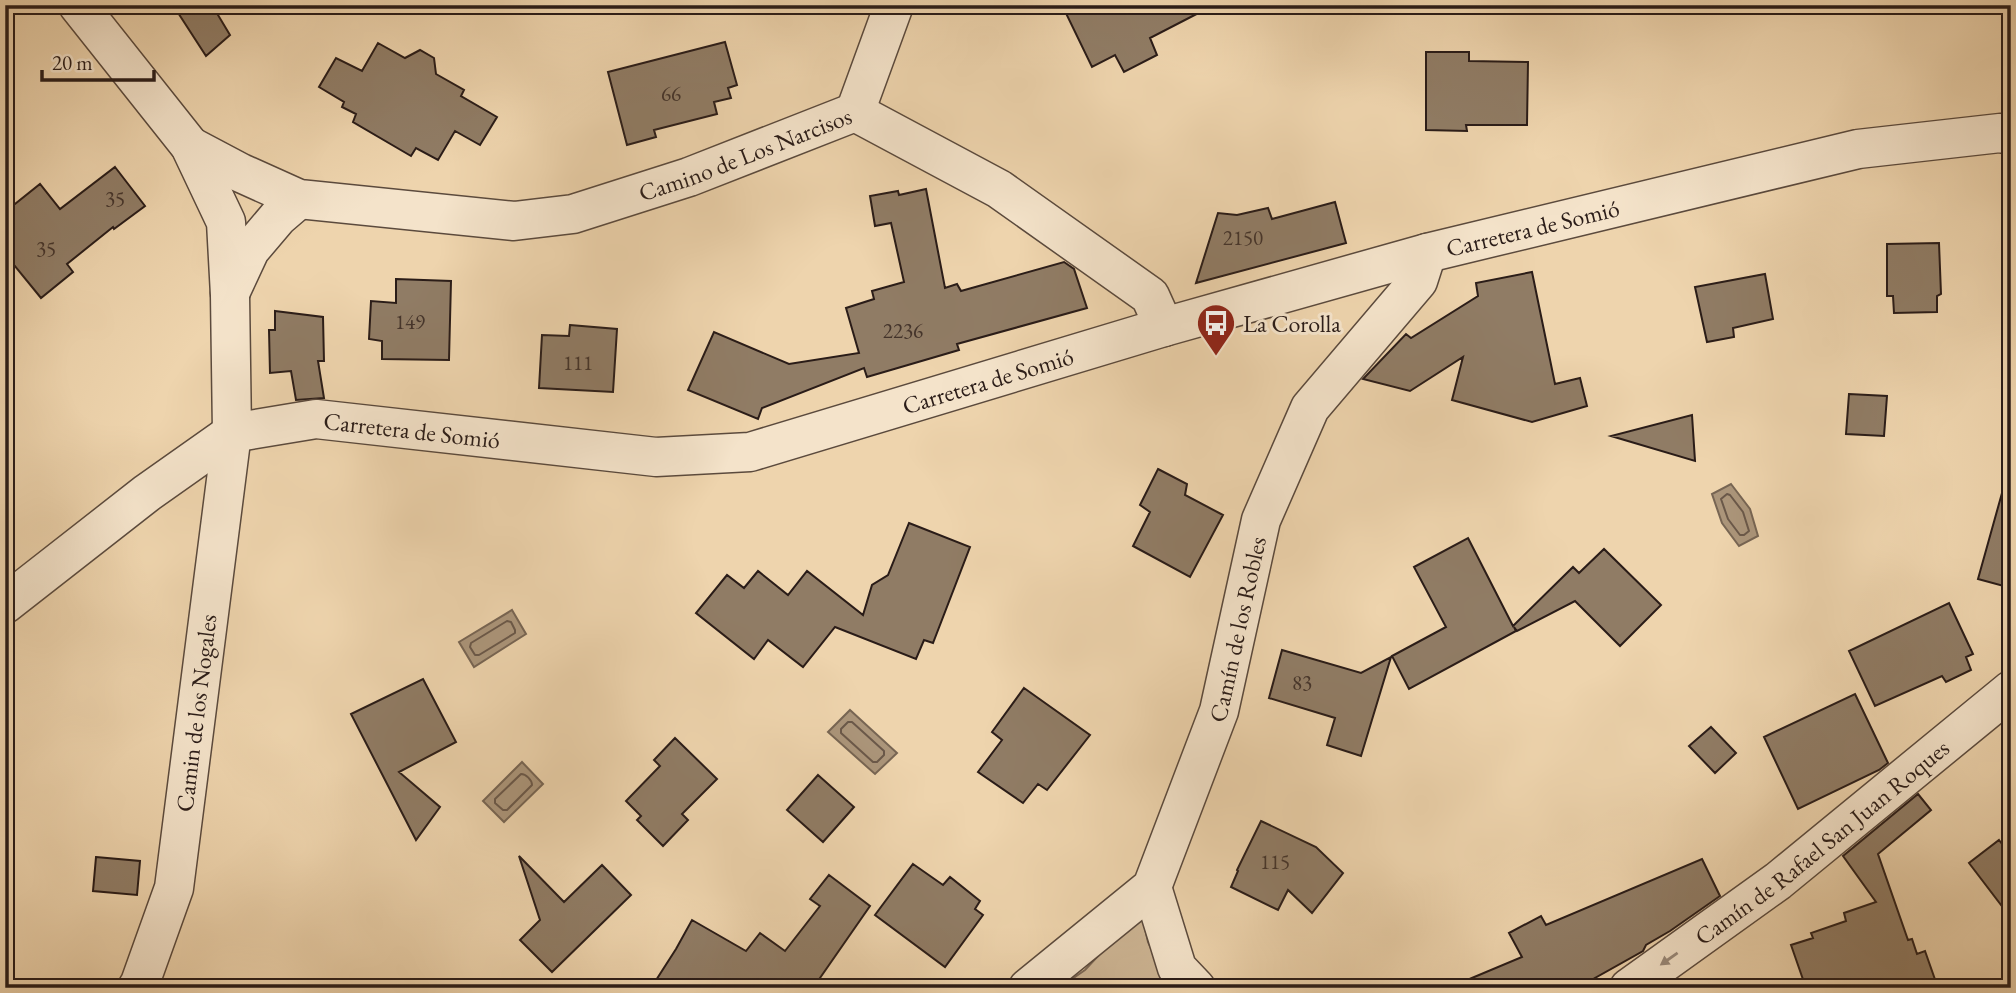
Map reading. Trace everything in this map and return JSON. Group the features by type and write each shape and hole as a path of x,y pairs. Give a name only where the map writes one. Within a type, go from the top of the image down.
{"street":[{"path":"78,5 190,146"},
{"path":"855,112 894,5"},
{"name":"Camino de Los Narcisos","path":"190,146 299,199 514,221 573,214 689,177 855,112 1010,197 1150,296 1164,327"},
{"name":"Carretera de Somió","path":"5,604 147,493 232,433 316,419 656,457 750,452 1164,327 1427,253 1858,149 2000,133 2011,135"},
{"name":"Camin de los Nogales","path":"137,988 174,888 232,433 226,222 190,146"},
{"path":"230,295 250,250 278,217 299,199"},
{"name":"Camín de los Robles","path":"1028,988 1152,887 1219,711 1261,520 1310,408 1418,281 1427,253"},
{"name":"Camín de Rafael San Juan Roques","path":"1629,988 1778,881 2011,690"},
{"path":"1152,887 1177,968 1196,988"}],"shaded area":[{"path":"1141,910 1148,942 1169,988 1059,988 1085,970"}],"water":[{"path":"1731,484 1750,509 1758,536 1739,546 1722,523 1712,494"},
{"path":"512,610 526,634 474,667 459,642"},
{"path":"850,710 897,753 875,774 828,732"},
{"path":"522,762 543,784 504,822 483,801"}],"building":[{"path":"173,5 212,5 230,35 206,56"},
{"path":"1062,5 1214,5 1150,38 1157,55 1124,72 1115,55 1092,67"},
{"path":"725,42 737,85 728,88 731,98 714,102 717,114 654,130 656,137 627,145 608,72"},
{"path":"378,43 405,58 420,50 434,58 436,74 464,90 461,96 497,117 480,145 455,131 438,160 416,148 411,156 353,122 356,114 342,107 344,102 319,87 336,58 362,71"},
{"path":"1426,52 1469,52 1469,61 1528,62 1527,125 1466,125 1467,131 1426,130"},
{"path":"115,167 145,206 114,229 113,227 67,264 73,272 41,298 5,254 5,212 40,184 60,209"},
{"path":"926,189 945,288 957,284 961,291 1064,262 1074,269 1087,308 957,344 959,350 867,377 864,368 762,408 758,419 688,390 714,332 789,364 859,353 846,308 874,299 872,291 904,282 891,223 875,226 870,196 898,191 899,195"},
{"path":"1335,202 1346,243 1196,283 1218,213 1237,215 1268,208 1272,219"},
{"path":"1939,243 1941,294 1937,296 1937,312 1894,313 1893,296 1887,296 1887,244"},
{"path":"1532,272 1555,384 1580,378 1587,406 1532,422 1452,400 1463,357 1410,391 1363,379 1406,334 1411,338 1478,296 1476,283"},
{"path":"1765,274 1773,319 1733,328 1734,337 1707,342 1695,287"},
{"path":"396,279 451,281 449,360 382,359 382,341 369,339 371,301 396,303"},
{"path":"275,311 323,317 324,361 318,361 324,398 296,400 291,371 270,373 269,330 275,330"},
{"path":"570,325 617,329 613,392 539,388 542,335 569,336"},
{"path":"1849,394 1887,396 1884,436 1846,434"},
{"path":"1692,415 1695,461 1611,436"},
{"path":"1158,469 1187,484 1185,495 1223,515 1190,577 1133,546 1150,512 1140,505"},
{"path":"2002,493 2011,494 2011,588 1978,579"},
{"path":"909,523 970,547 933,643 924,640 916,659 835,627 803,667 768,640 754,659 696,613 727,575 744,588 758,571 788,595 807,571 863,615 872,585 888,575"},
{"path":"1468,538 1513,626 1573,567 1579,573 1604,549 1661,605 1620,646 1575,601 1517,631 1514,627 1516,631 1409,689 1392,656 1446,627 1414,567"},
{"path":"1949,603 1973,654 1966,657 1971,670 1946,682 1942,676 1875,706 1849,651"},
{"path":"1282,650 1361,673 1391,657 1361,756 1327,745 1335,718 1269,698"},
{"path":"423,679 456,742 399,772 440,807 416,840 351,714"},
{"path":"1024,688 1090,735 1047,790 1038,784 1023,803 978,772 1002,740 992,732"},
{"path":"1855,694 1888,763 1879,770 1798,809 1764,737"},
{"path":"1711,727 1736,753 1715,773 1689,746"},
{"path":"675,738 717,779 682,814 688,820 663,846 637,820 641,816 626,801 660,766 654,760"},
{"path":"818,775 854,807 823,842 787,810"},
{"path":"1918,794 1931,810 1878,854 1908,940 1912,939 1917,954 1925,951 1938,988 1806,988 1791,945 1813,938 1811,933 1846,921 1844,913 1876,902 1843,856"},
{"path":"1261,821 1316,847 1343,873 1312,913 1288,890 1278,910 1231,887"},
{"path":"1999,840 2011,856 2011,918 1969,863"},
{"path":"519,856 564,902 602,865 631,895 552,972 520,940 540,920"},
{"path":"96,857 140,861 137,895 93,891"},
{"path":"1702,859 1720,896 1646,945 1643,951 1577,988 1448,988 1522,957 1509,933 1541,916 1546,925"},
{"path":"913,864 943,885 950,877 980,901 975,909 983,915 945,967 875,915"},
{"path":"829,875 870,906 813,988 651,988 692,920 746,951 760,933 785,951 820,906 810,899"}],"place":[{"name":"La Corolla","path":"1216,357"}]}
